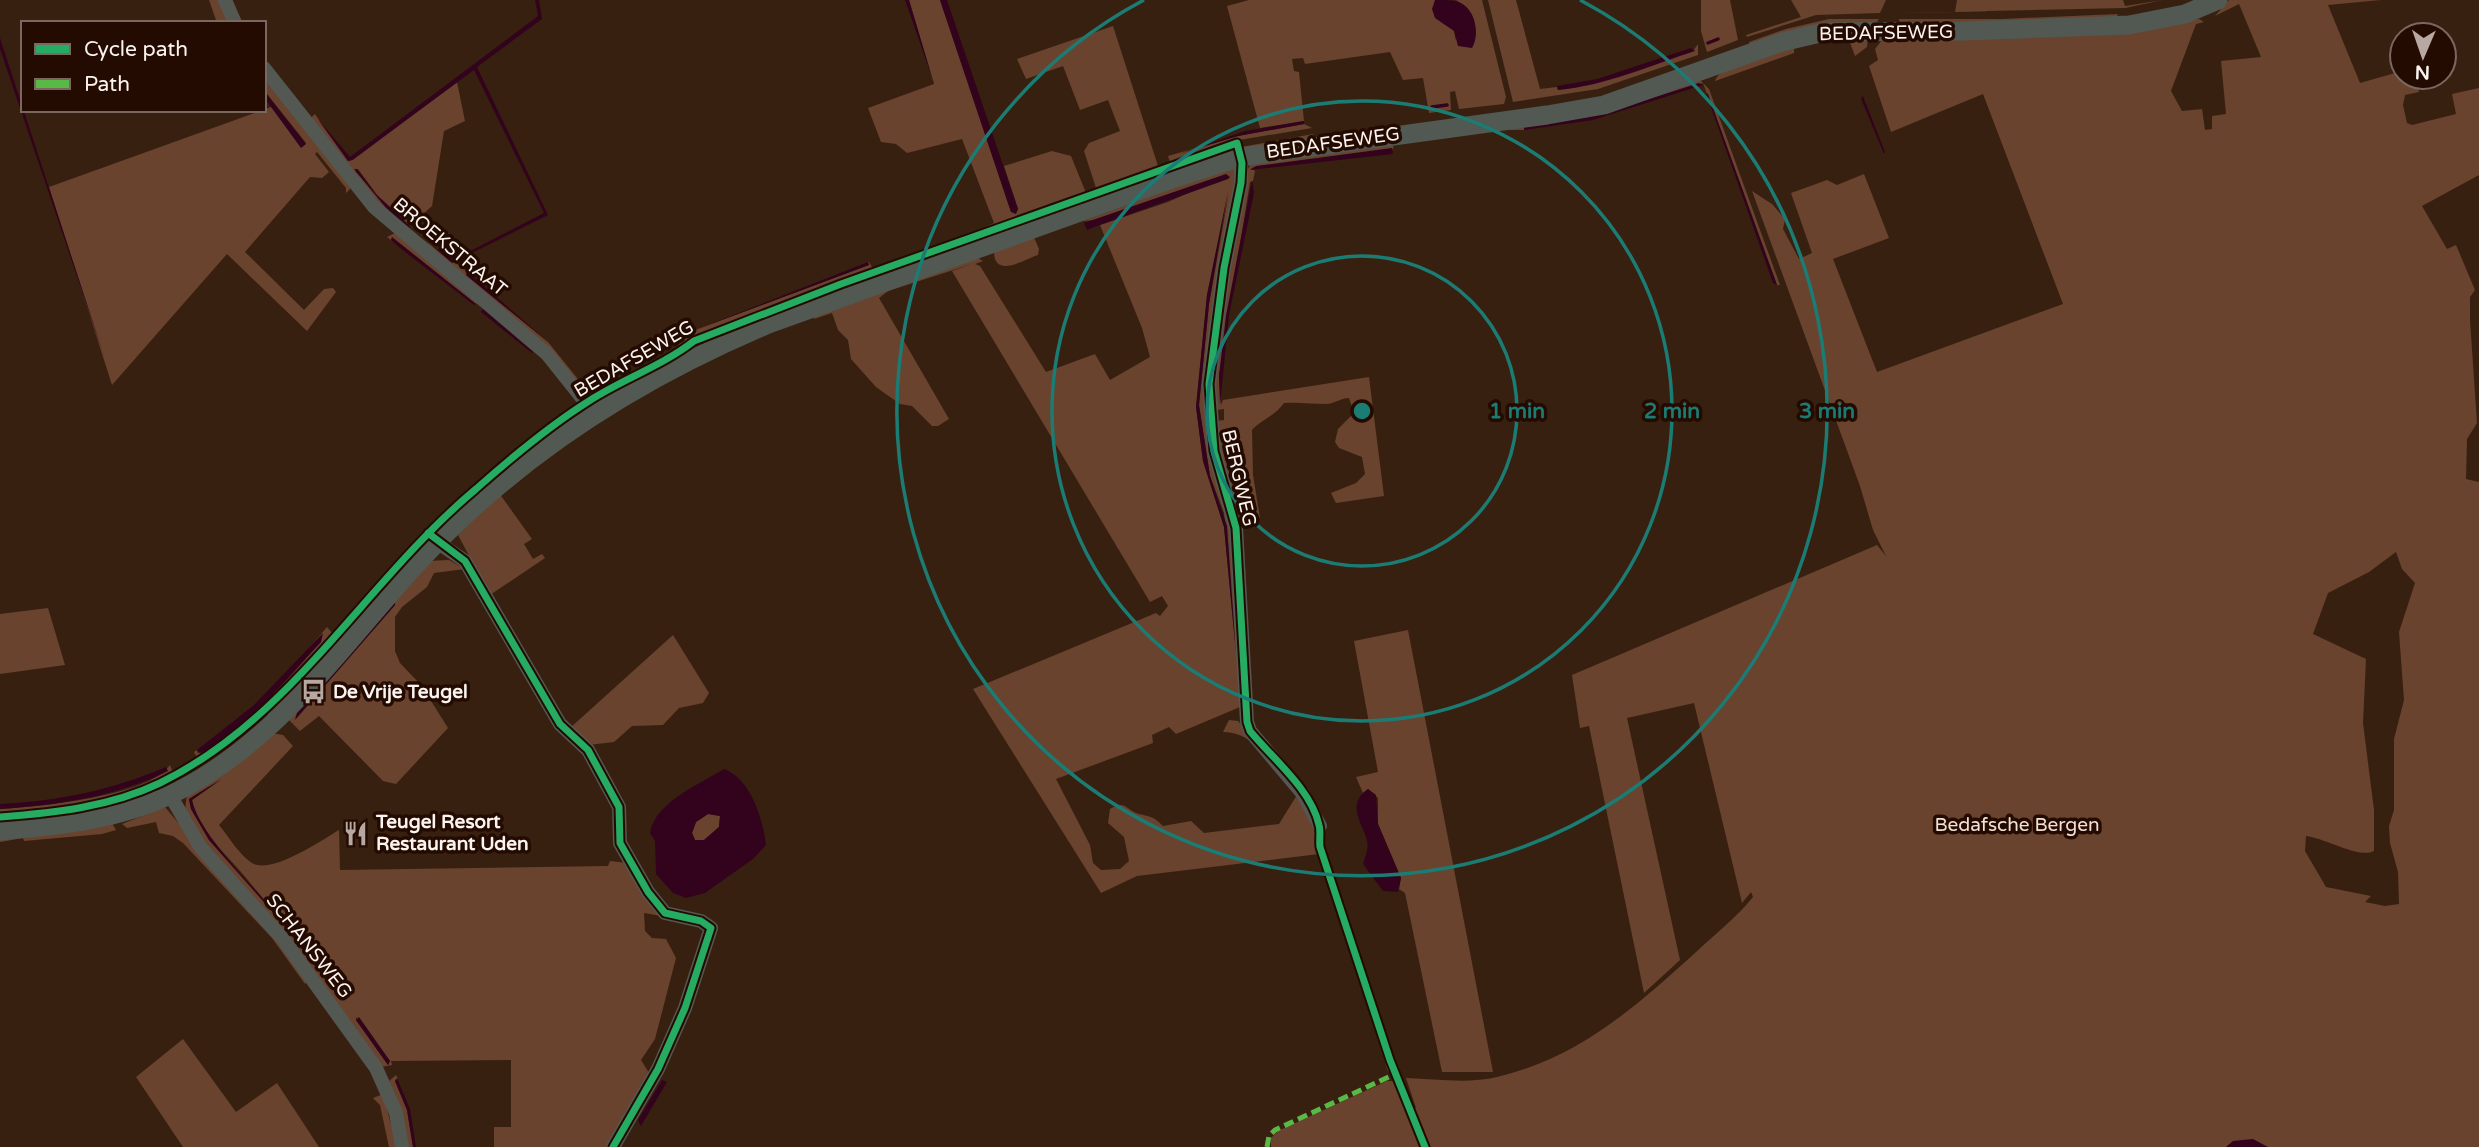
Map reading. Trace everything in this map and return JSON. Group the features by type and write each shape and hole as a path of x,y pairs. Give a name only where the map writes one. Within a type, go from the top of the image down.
{"street":[{"path":"225,0 234,21"},
{"name":"BEDAFSEWEG","path":"0,831 66,825 108,816 170,795 223,763 269,727 437,542 480,501 594,413 709,348 771,323 1172,179 1241,157 1594,107 1782,42 1824,32 1964,31 2129,25 2185,13 2218,0"},
{"name":"BROEKSTRAAT","path":"266,71 373,207 547,354 594,413"},
{"name":"BERGWEG","path":"1241,157 1241,183 1224,268 1211,368 1211,425 1214,450 1236,528 1248,695 1247,722 1250,731 1303,794 1320,826"},
{"path":"437,542 465,561 560,724 588,750 619,807 620,843 648,892 665,913 701,921 711,929 685,1008 658,1069 613,1147"},
{"name":"SCHANSWEG","path":"170,795 201,848 283,939 376,1068 396,1113 402,1147"}],"green space":[{"path":"209,0 222,0 230,21 216,21"},
{"path":"909,0 940,0 1011,212 1018,209 1004,166 1052,151 1071,156 1086,193 966,236 994,223 962,139 907,153 896,144 881,142 868,108 934,84"},
{"path":"1249,0 1435,0 1440,21 1454,30 1456,41 1458,1 1455,0 1482,0 1506,97 1504,104 1459,109 1455,91 1450,92 1451,110 1429,113 1423,78 1403,80 1390,52 1305,64 1303,58 1292,59 1294,71 1299,72 1304,121 1260,128 1227,6"},
{"path":"1488,0 1516,0 1540,89 1557,87 1558,90 1596,83 1693,51 1698,44 1698,55 1598,89 1513,102"},
{"path":"1701,0 1730,0 1738,40 1707,52 1701,31"},
{"path":"1791,0 1886,0 1880,13 1816,15 1747,37 1746,35 1801,17"},
{"path":"1957,0 2123,0 2125,6 2163,0 2125,8 1955,12"},
{"name":"Bedafsche Bergen","path":"2229,0 2381,0 2328,5 2360,83 2388,75 2388,91 2419,91 2405,95 2403,105 2407,123 2412,125 2456,114 2452,94 2479,88 2479,175 2422,206 2447,249 2456,245 2475,290 2470,297 2470,320 2477,423 2467,439 2466,479 2479,482 2479,1147 2268,1147 2234,1141 2226,1147 1271,1147 1271,1138 1278,1131 1387,1081 1396,1081 1404,1103 1408,1104 1404,1094 1410,1106 1416,1108 1406,1078 1486,1079 1527,1068 1554,1057 1604,1028 1627,1011 1725,926 1753,897 1751,892 1742,903 1694,703 1627,718 1680,960 1644,993 1589,726 1580,728 1572,675 1877,545 1886,556 1873,530 1860,486 1752,191 1772,204 1785,219 1783,229 1799,259 1812,253 1791,193 1827,180 1837,185 1864,174 1889,238 1833,259 1877,372 2063,304 1983,94 1891,132 1869,66 1878,60 1875,49 1886,35 2199,19 2204,22 2196,24 2171,91 2182,111 2202,109 2205,130 2212,129 2212,116 2226,114 2221,61 2261,57 2239,4 2215,16","holes":["2396,552 2402,569 2415,583 2399,632 2404,700 2394,739 2394,810 2389,826 2390,843 2398,872 2399,904 2385,906 2365,902 2371,896 2326,887 2305,851 2306,836 2360,852 2374,851 2374,810 2363,723 2366,659 2313,634 2328,593 2369,572"]},
{"path":"2118,14 2116,18 1900,24 1899,19 2002,19"},
{"path":"1829,19 1879,19 1875,25 1750,48 1749,42 1786,29"},
{"path":"1113,26 1158,166 1096,188 1084,151 1089,143 1120,131 1108,100 1080,110 1063,66 1026,79 1017,59"},
{"path":"1842,36 1868,36 1867,47 1855,56 1849,40 1794,48 1794,53 1715,81 1722,72 1752,57 1793,45"},
{"path":"266,76 352,187 346,193 346,188 317,152 315,154 329,172 322,178 310,177 245,252 304,310 324,289 333,288 336,292 307,331 227,254 112,385 49,187 257,112 266,112 266,109 271,107 301,147 306,143 266,93"},
{"path":"1700,80 1703,83 1618,109 1524,127 1524,130 1500,130"},
{"path":"457,82 465,121 444,131 432,206 410,226 380,198 411,231 405,233 308,120 315,114 348,161 353,160","holes":["358,169 376,193 355,171"]},
{"path":"1703,83 1709,89 1780,285 1777,285"},
{"path":"1304,124 1312,128 1239,140 1170,162 1168,156 1238,136"},
{"path":"1313,134 1313,139 1242,151 1241,147"},
{"path":"1394,141 1393,149 1389,150 1251,168 1255,171 1253,181 1250,182 1219,376 1221,405 1223,400 1369,377 1384,496 1336,503 1331,493 1356,483 1365,474 1362,457 1339,448 1335,442 1338,429 1354,413 1349,398 1326,404 1284,403 1252,430 1253,475 1260,518 1238,522 1219,461 1215,421 1224,420 1224,409 1217,410 1213,383 1245,174 1251,163"},
{"path":"1232,167 1236,172 1207,367 1231,515 1240,707 1176,734 1169,727 1152,735 1153,743 1056,779 1090,845 1093,863 1101,870 1120,869 1129,861 1124,837 1108,823 1110,809 1115,806 1125,806 1163,826 1191,821 1204,833 1279,824 1297,795 1256,745 1235,733 1223,732 1229,720 1238,721 1285,775 1317,828 1321,854 1391,1067 1388,1072 1319,854 1137,876 1101,893 973,689 1156,613 1160,616 1168,606 1162,596 1150,602 952,271 972,264 888,291 879,298 949,419 938,426 932,426 912,406 900,404 876,387 851,359 848,340 838,330 832,313 814,319 813,315 978,258 983,261 975,264 980,266 1046,372 1095,354 1110,380 1150,357 1142,328 1100,225 1168,202 1229,175 1096,220 1083,221","holes":["1229,192 1209,304 1199,405 1210,476 1224,513 1236,652 1224,527 1203,461 1196,407 1207,295"]},
{"path":"395,233 477,303 392,238 391,240 387,237"},
{"path":"1033,235 1039,249 1038,255 1004,266 995,259 994,251"},
{"path":"421,238 468,272 466,275 548,342 586,389 594,394 588,398"},
{"path":"868,262 873,269 742,317 693,338 680,348 676,337 869,265"},
{"path":"499,493 532,539 524,544 533,559 542,554 545,558 490,595 458,535"},
{"path":"449,560 465,569 434,573 427,587 402,607 395,617 395,651 400,663 421,685 448,728 396,784 383,781 319,716 300,731 287,718 427,561","holes":["395,602 395,605 295,720"]},
{"path":"48,608 65,665 0,674 0,614"},
{"path":"327,627 333,634 286,686 236,733 198,760 194,752 197,750 201,754 233,731 262,704"},
{"path":"1408,630 1493,1072 1442,1072 1405,893 1399,889 1401,878 1378,824 1378,798 1368,789 1363,793 1356,777 1378,772 1354,641"},
{"path":"673,635 709,693 703,703 679,708 663,725 632,726 614,742 588,745 570,728"},
{"path":"336,640 338,644 271,718 267,714"},
{"path":"271,733 283,735 293,746 219,825 252,863 271,864 283,860 339,830 340,870 608,866 610,861 627,863 662,916 644,913 645,931 652,938 666,939 676,958 655,1039 641,1060 649,1073 606,1147 494,1147 494,1127 511,1127 511,1060 391,1061 392,1065 381,1067 209,851 185,810 187,794","holes":["221,780 192,800 200,822 333,984 329,984 279,919 209,840 191,809 189,799","356,1017 390,1061 388,1065 356,1020"]},
{"path":"170,765 173,773 131,790 67,806 0,814 0,809 40,806 117,792 158,776"},
{"path":"165,807 308,978 305,984 272,938 183,843 173,836 159,833 156,822 127,828 122,824"},
{"path":"708,814 720,816 719,827 704,840 695,840 692,833 696,822"},
{"path":"112,823 116,830 102,834 24,841 23,838 0,842 0,836"},
{"path":"1320,834 1385,1035 1389,1051 1322,847"},
{"path":"183,1039 236,1112 277,1083 319,1147 183,1147 136,1077"},
{"path":"396,1075 398,1079 395,1081 407,1110 413,1147 408,1147 389,1081"},
{"path":"383,1094 397,1147 389,1147 380,1105 373,1098"}],"shaded area":[{"path":"535,0 539,0 542,19 477,67 548,215 452,263 431,245 453,260 544,213 474,70 352,160 348,161 317,118 350,157 538,16"},
{"path":"905,0 909,0 932,77"},
{"path":"940,0 947,0 1018,209 1016,214 1011,212"},
{"path":"1435,0 1459,2 1469,10 1476,30 1472,48 1458,46 1454,31 1435,18 1432,9"},
{"path":"0,38 21,102 21,111 0,49"},
{"path":"1691,48 1695,51 1628,74 1558,90 1557,86 1597,79"},
{"path":"1699,83 1703,85 1593,120 1524,130 1524,127 1618,109"},
{"path":"1706,93 1708,94 1777,285 1773,283"},
{"path":"266,94 306,144 301,148 266,100"},
{"path":"1863,96 1885,152 1884,154 1861,99"},
{"path":"21,112 24,112 105,359"},
{"path":"1304,121 1304,124 1238,136 1179,154 1245,131"},
{"path":"1392,148 1393,154 1250,170 1256,166"},
{"path":"354,169 357,169 377,195 410,226 409,229 386,208"},
{"path":"1226,174 1230,177 1228,179 1087,230 1084,223"},
{"path":"1252,180 1254,193 1229,315 1220,405 1219,376 1226,316"},
{"path":"1228,191 1209,304 1199,405 1210,476 1227,526 1236,653 1224,527 1203,461 1196,407 1207,295"},
{"path":"392,237 476,304 400,248 391,240"},
{"path":"868,262 869,265 690,332"},
{"path":"468,272 548,342 466,275"},
{"path":"483,309 533,352 481,312"},
{"path":"1227,454 1246,511 1240,509 1224,455"},
{"path":"395,602 395,605 295,720 297,712"},
{"path":"323,633 321,642 245,722 212,747 198,753 197,750 254,705"},
{"path":"166,767 168,771 148,780 107,793 65,802 0,809 0,804 64,797 105,788"},
{"path":"724,769 742,781 754,801 766,845 753,859 705,893 686,898 673,893 656,874 655,841 650,833 660,812 669,803","holes":["708,814 720,816 719,827 704,840 695,840 692,833 696,822"]},
{"path":"221,779 192,800 198,816 225,855 319,961 333,984 329,984 279,919 209,840 191,809 189,799"},
{"path":"1368,789 1376,795 1378,824 1401,878 1398,892 1383,891 1363,864 1367,844 1357,808 1361,795"},
{"path":"359,1017 390,1061 388,1065 356,1020"},
{"path":"397,1078 410,1109 416,1147 413,1147 407,1110 395,1081"},
{"path":"662,1080 667,1082 641,1126 638,1120"},
{"path":"2253,1139 2268,1147 2226,1147 2233,1141"}],"waterway":[{"path":"1708,43 1718,39"},
{"path":"1432,107 1447,105"}],"marked path":[{"path":"1267,1147 1269,1136 1275,1130 1395,1074"}],"cycle path":[{"path":"0,817 61,811 122,798 160,783 207,756 250,723 289,686 398,565 476,489 574,411 694,341 841,284 1237,143 1242,163 1241,183 1224,268 1209,384 1214,451 1236,528 1247,722 1250,731 1290,775 1315,812 1320,827 1320,847 1390,1060 1425,1147"},
{"path":"428,533 465,561 560,724 588,750 619,807 620,843 648,892 665,913 701,921 711,928 685,1008 658,1069 613,1147"}],"place":[{"name":"De Vrije Teugel","path":"313,692"},
{"name":"Teugel Resort Restaurant Uden","path":"356,833"}]}
